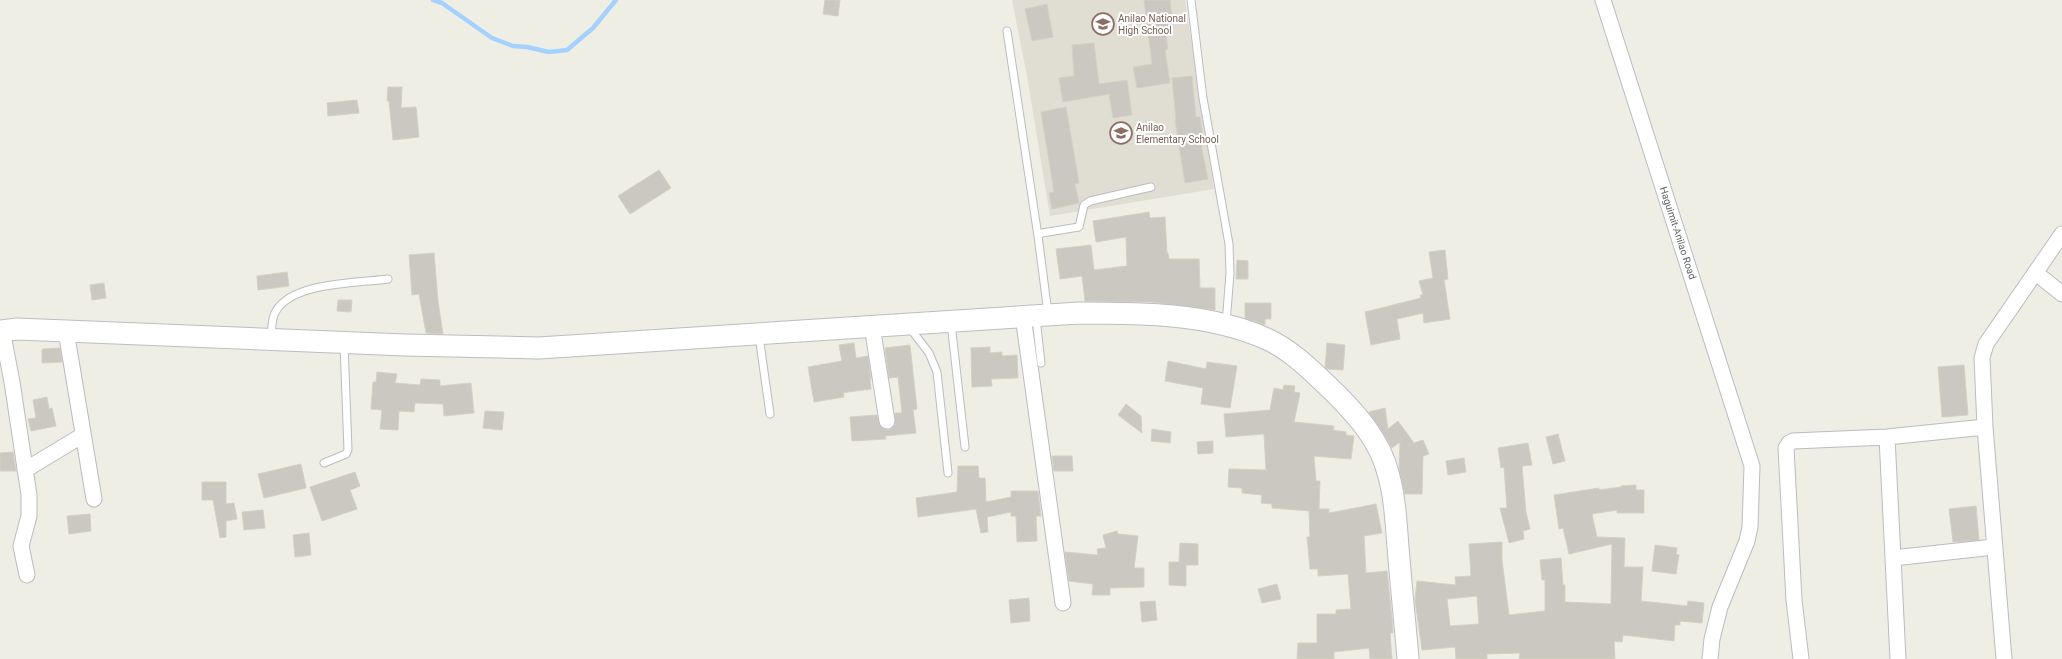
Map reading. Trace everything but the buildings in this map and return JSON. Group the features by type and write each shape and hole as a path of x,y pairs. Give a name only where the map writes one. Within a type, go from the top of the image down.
{"street":[{"name":"Haguimit-Anilao Road","path":"1603,0 1752,466 1750,527 1747,541 1720,607 1712,639 1710,659"},
{"path":"2004,659 1985,427 1983,352 1986,344 2062,234"},
{"path":"2036,273 2062,294"},
{"path":"27,575 21,546 29,516 29,496 12,382 1,331 16,329 539,348 1035,315 1128,313 1190,318 1226,324 1267,339 1289,352 1342,400 1362,422 1380,448 1388,472 1394,501 1408,659"},
{"path":"1035,315 1062,603"},
{"path":"872,326 887,421"},
{"path":"66,331 94,499"},
{"path":"1801,659 1794,600 1786,448 1789,443 1793,441 1887,437 1985,427"},
{"path":"25,470 83,435"},
{"path":"1887,437 1898,659"},
{"path":"1893,558 1994,547"}],"lane":[{"path":"1191,0 1203,98 1229,244 1230,273 1226,324"},
{"path":"1007,31 1038,236 1035,315 1041,363"},
{"path":"1038,236 1042,233 1079,227 1084,205 1090,201 1151,186"},
{"path":"271,339 275,311 283,302 300,293 316,287 388,280"},
{"path":"950,321 965,447"},
{"path":"906,324 929,353 937,372 948,473"},
{"path":"758,334 770,414"},
{"path":"324,463 346,454 348,450 344,342"}],"shaded area":[{"name":"Anilao Elementary School","path":"1012,0 1185,0 1214,189 1050,216 1027,76"}],"waterway":[{"path":"433,0 442,3 492,38 513,46 527,47 549,52 567,50 593,28 616,0"}],"place":[{"name":"Anilao National High School","path":"1103,24"},
{"name":"Anilao Elementary School","path":"1121,133"}]}
